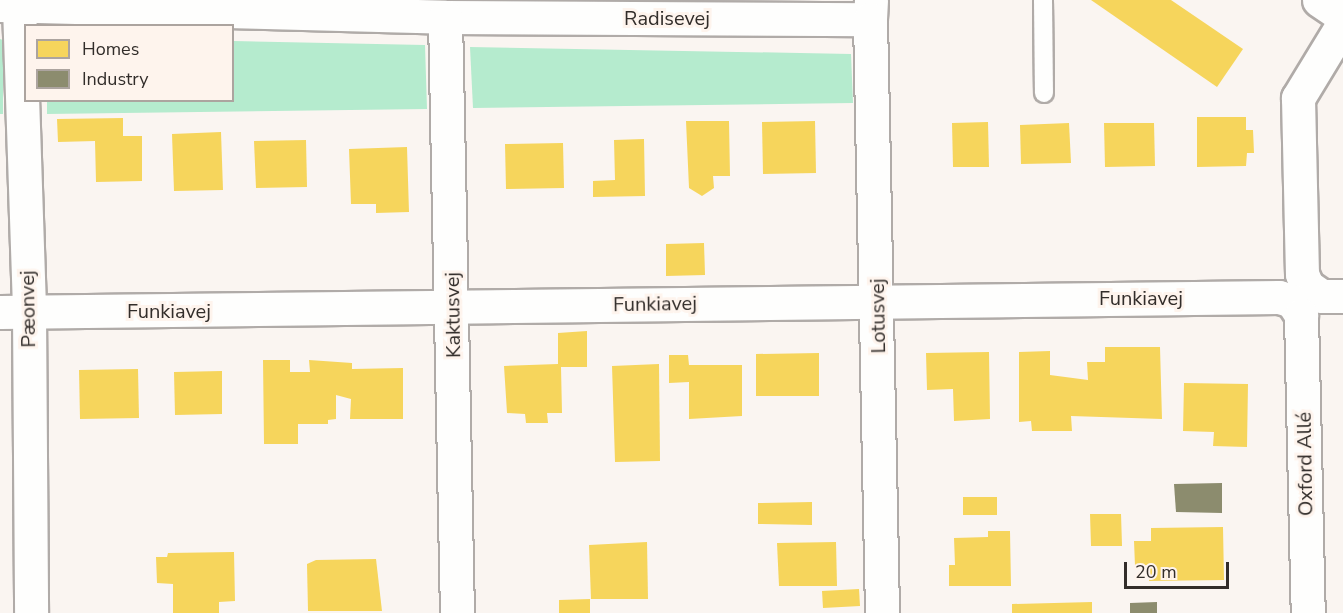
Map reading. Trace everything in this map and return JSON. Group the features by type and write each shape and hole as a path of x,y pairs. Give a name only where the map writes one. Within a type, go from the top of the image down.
{"street":[{"path":"1319,0 1343,16"},
{"name":"Radisevej","path":"9,5 445,17 871,10"},
{"name":"Pæonvej","path":"9,5 14,312 31,613"},
{"name":"Lotusvej","path":"871,10 882,613"},
{"name":"Kaktusvej","path":"445,17 458,613"},
{"path":"1322,302 1307,286 1302,274 1299,98 1343,24"},
{"name":"Funkiavej","path":"14,312 453,308 878,299 1279,297 1292,301 1322,302"},
{"name":"Oxford Allé","path":"1308,613 1322,302"}],"lane":[{"path":"1043,0 1044,93"}],"green space":[{"path":"0,39 3,40 3,114 0,114"},
{"path":"234,41 425,45 427,109 47,114 47,102 234,102"},
{"path":"470,47 851,54 853,103 473,108"}],"building: Homes":[{"path":"1091,0 1171,0 1243,49 1217,87"},
{"path":"1197,117 1246,117 1246,130 1253,130 1254,153 1247,153 1246,166 1197,167"},
{"path":"123,118 123,136 142,136 142,181 96,182 95,141 58,142 57,119"},
{"path":"686,121 729,121 730,176 713,176 714,188 702,196 689,188"},
{"path":"815,121 816,173 763,174 762,122"},
{"path":"988,122 989,167 953,167 952,123"},
{"path":"1069,123 1071,163 1021,164 1020,125"},
{"path":"1104,123 1154,123 1155,166 1105,167"},
{"path":"221,132 223,190 174,191 172,134"},
{"path":"644,139 645,196 593,197 593,181 615,180 614,140"},
{"path":"306,140 307,187 256,188 254,141"},
{"path":"563,143 564,188 506,189 505,144"},
{"path":"407,147 409,212 376,213 376,204 351,204 349,149"},
{"path":"704,243 705,275 666,276 666,244"},
{"path":"587,331 587,367 561,367 562,413 547,413 548,423 526,423 525,414 507,413 504,366 558,364 558,333"},
{"path":"1105,347 1160,347 1162,419 1071,416 1072,431 1032,431 1031,421 1019,422 1019,352 1050,351 1050,375 1088,380 1087,362 1105,362"},
{"path":"989,352 990,419 954,421 953,389 927,390 926,353"},
{"path":"819,353 819,396 756,396 756,354"},
{"path":"669,355 688,355 689,365 742,365 742,416 689,419 689,382 669,383"},
{"path":"263,360 290,360 290,372 310,372 309,360 352,363 352,369 403,368 403,419 350,419 351,399 336,395 336,419 328,420 328,424 298,424 298,444 264,444"},
{"path":"659,364 660,461 615,462 612,366"},
{"path":"138,369 139,418 80,419 79,370"},
{"path":"222,371 222,414 175,415 174,372"},
{"path":"1184,383 1248,384 1247,447 1213,446 1214,432 1183,431"},
{"path":"963,497 997,497 997,515 963,515"},
{"path":"812,502 812,525 758,524 758,503"},
{"path":"1090,514 1121,514 1122,546 1091,546"},
{"path":"1223,527 1224,580 1149,581 1149,565 1135,566 1134,541 1151,541 1151,528"},
{"path":"988,531 1010,531 1011,586 949,586 949,565 955,565 954,538 988,537"},
{"path":"647,542 648,599 591,599 589,545"},
{"path":"836,542 837,586 779,586 777,543"},
{"path":"234,552 235,601 219,602 219,613 173,613 173,584 157,583 156,557 167,557 168,553"},
{"path":"376,559 382,611 308,611 307,564 316,560"},
{"path":"859,589 860,606 823,608 822,591"},
{"path":"590,599 590,613 559,613 559,600"},
{"path":"1092,602 1092,613 1012,613 1012,604"}],"building: Industry":[{"path":"1222,483 1222,513 1176,512 1174,484"},
{"path":"1157,602 1157,613 1130,613 1130,603"}]}
